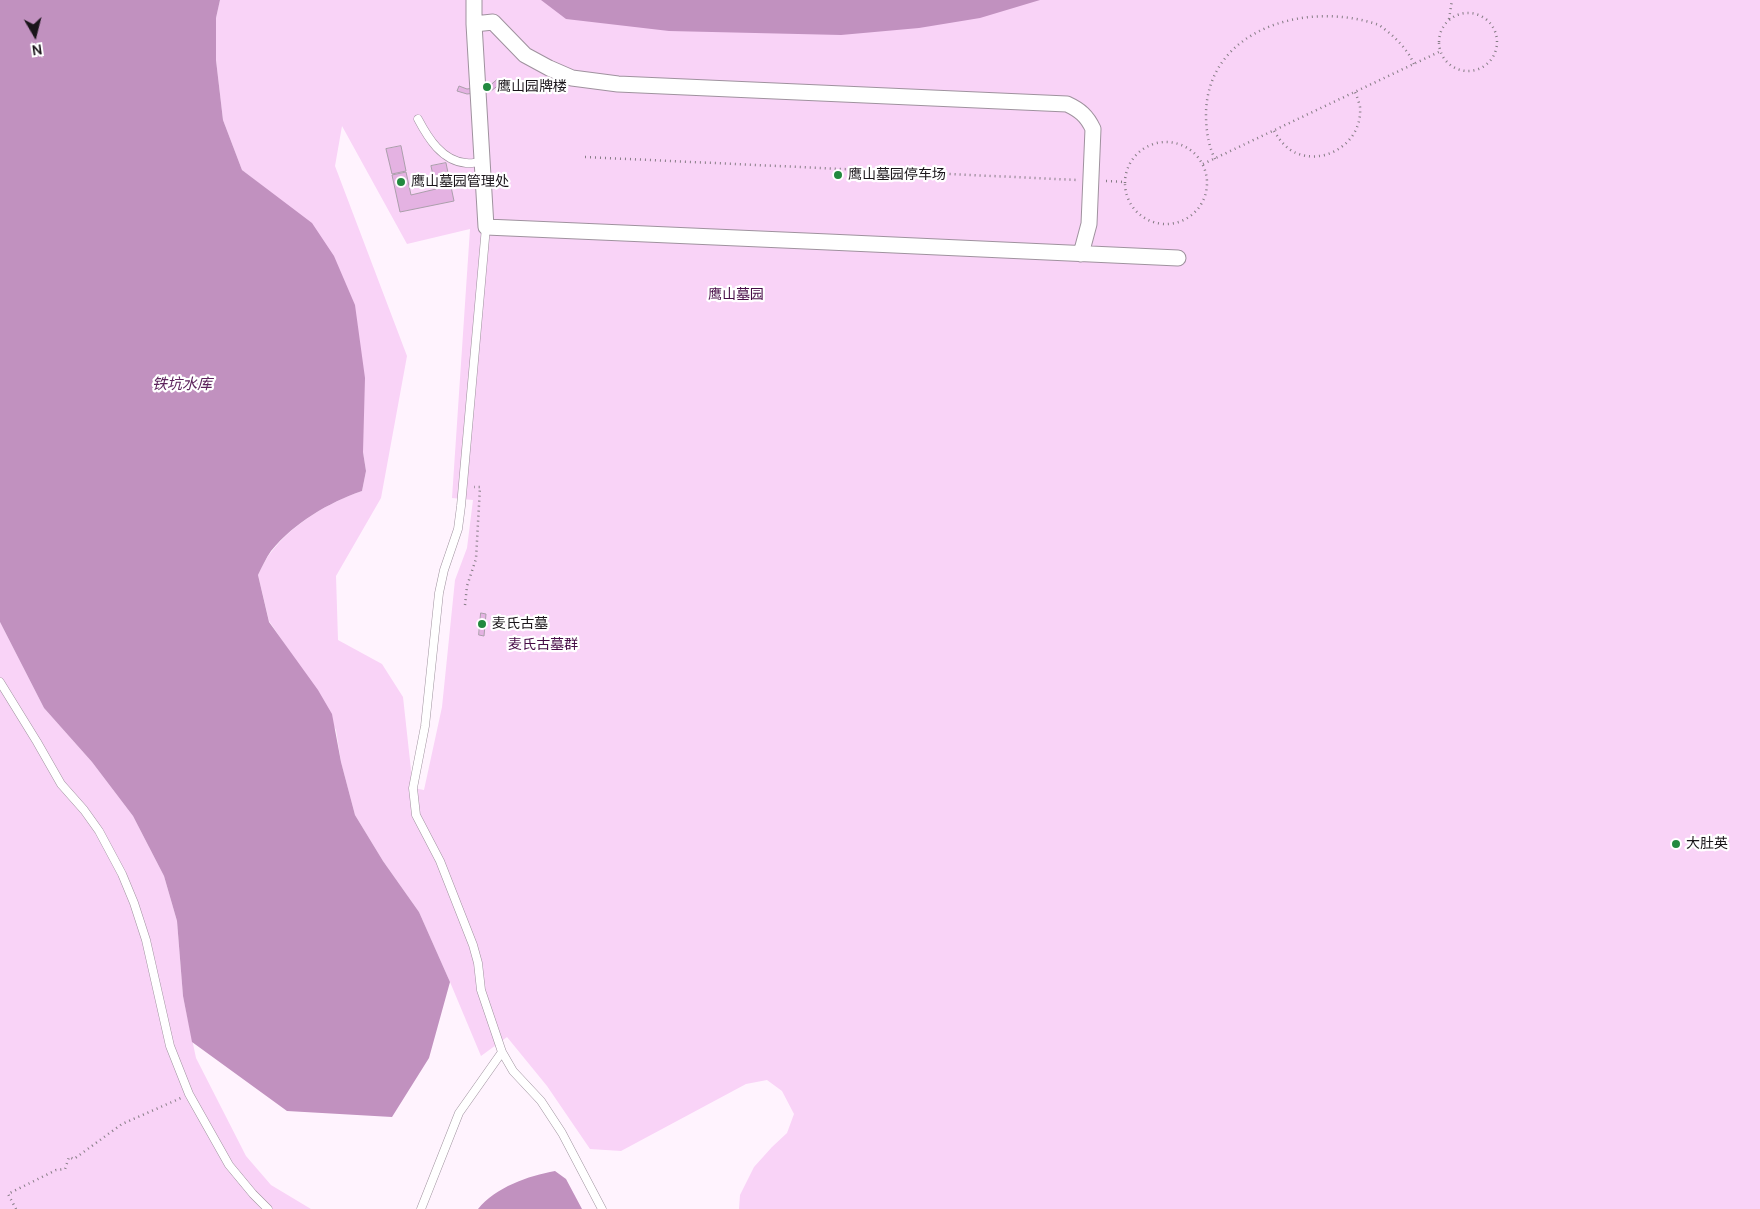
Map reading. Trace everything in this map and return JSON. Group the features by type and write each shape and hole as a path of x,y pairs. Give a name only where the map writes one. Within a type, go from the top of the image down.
{"street":[{"path":"474,0 486,227 1178,258"},
{"path":"474,24 493,22 526,55 572,78 618,84 1067,104 1079,110 1088,118 1093,129 1090,224 1081,254"}],"lane":[{"path":"418,119 428,138 441,152 454,160 466,163 482,162"},
{"path":"486,227 462,506 458,528 444,570 439,593 427,709 414,795 416,815 440,861 473,945 478,964 481,990 502,1052 513,1071 541,1100 552,1117 602,1209"},
{"path":"0,682 61,784 84,810 99,831 122,874 146,940 170,1046 189,1094 229,1165 268,1209"},
{"path":"421,1209 459,1113 502,1052"}],"path":[{"path":"1449,20 1452,0"},
{"path":"1462,13 1472,13 1489,21 1495,29 1497,39 1497,48 1493,57 1478,69 1468,71 1451,65 1444,58 1439,40 1441,31 1449,20 1462,13"},
{"path":"1362,16 1371,19 1392,35 1414,64"},
{"path":"1215,159 1206,127 1206,100 1213,74 1226,51"},
{"path":"1203,164 1441,51"},
{"path":"1274,131 1281,142 1292,151 1305,156 1333,153 1345,145 1354,134 1359,121 1360,107 1355,92"},
{"path":"1171,142 1184,146 1195,153 1203,164 1207,177 1207,191 1202,204 1194,214 1182,221 1169,224 1155,223 1142,217 1133,208 1126,196 1124,182 1127,169 1134,157 1144,148 1157,143 1171,142"},
{"path":"586,157 1124,182"},
{"path":"464,605 467,586 476,559 480,487"},
{"path":"16,1209 8,1194 56,1170 65,1168 69,1158 74,1159 122,1124 180,1098"}],"green space":[{"path":"220,0 1760,0 1760,1209 739,1209 740,1195 754,1167 787,1133 794,1114 782,1091 767,1080 746,1084 621,1151 590,1149 547,1086 507,1037 481,1056 419,912 383,861 355,815 341,762 336,730 290,652 269,621 258,575 268,557 281,541 302,522 337,501 362,491 366,471 363,452 274,195 242,170 223,120 216,60 216,18","holes":["342,126 407,244 470,229 452,498 473,500 467,548 455,580 442,707 424,790 413,788 403,697 382,664 338,640 336,576 381,498 407,356 335,166"]},
{"path":"0,622 44,708 92,762 133,816 164,876 177,921 183,996 196,1058 246,1156 271,1185 311,1209 0,1209"}],"water":[{"name":"铁坑水库","path":"0,0 220,0 216,18 216,60 223,120 242,170 312,223 334,256 355,305 365,378 363,452 366,471 362,491 337,501 301,522 271,551 258,575 269,622 318,690 332,714 341,762 355,815 383,861 419,912 450,982 429,1058 392,1117 287,1111 192,1042 183,996 177,921 164,876 133,816 92,762 44,708 0,622"},
{"path":"541,0 1040,0 980,18 919,28 841,35 669,31 566,19"},
{"path":"555,1171 566,1179 582,1209 478,1209 494,1194 513,1184 524,1179"}],"building":[{"name":"鹰山园牌楼","path":"497,80 500,84 491,91 467,94 457,91 459,86 467,89 489,86"},
{"path":"401,146 406,171 392,174 386,149"},
{"name":"鹰山墓园管理处","path":"446,163 454,201 400,212 392,175 406,172 411,195 436,189 431,166"},
{"name":"麦氏古墓","path":"481,613 486,614 484,636 479,635"}],"place":[{"name":"鹰山园牌楼","path":"487,87"},
{"name":"鹰山墓园停车场","path":"838,175"},
{"name":"鹰山墓园管理处","path":"401,182"},
{"name":"麦氏古墓","path":"482,624"},
{"name":"大肚英","path":"1676,844"}],"park label":[{"name":"鹰山墓园","path":"736,295"},
{"name":"麦氏古墓群","path":"543,645"}]}
